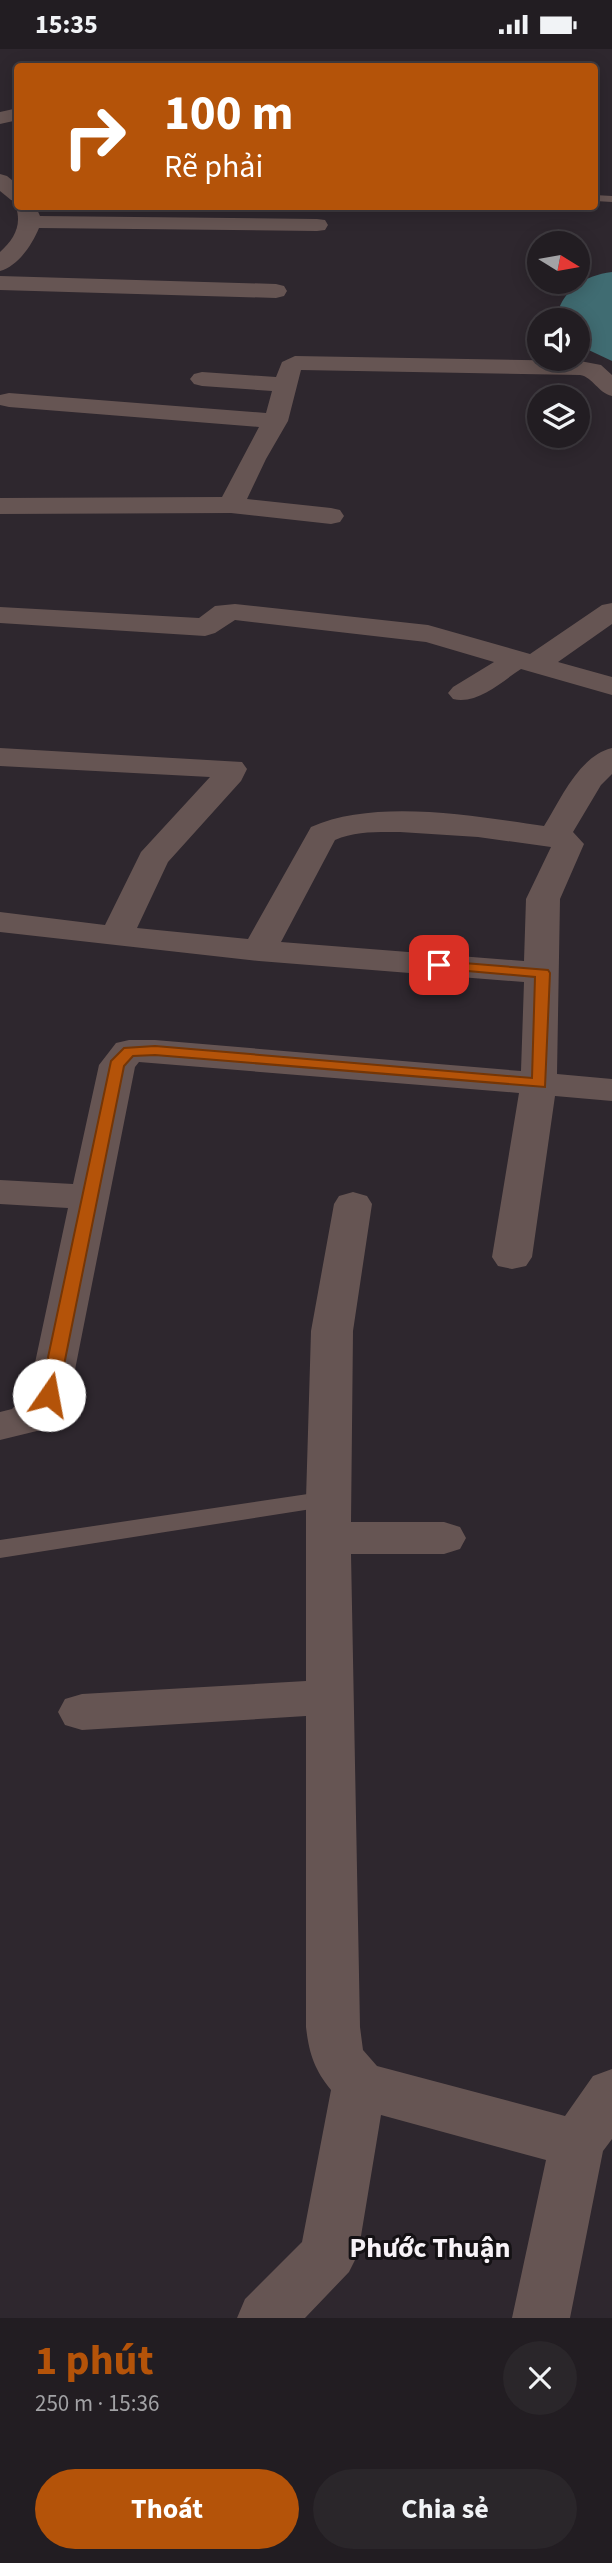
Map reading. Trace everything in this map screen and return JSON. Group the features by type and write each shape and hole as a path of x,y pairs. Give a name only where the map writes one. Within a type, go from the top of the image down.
{"street":[{"path":"0,264 14,252 28,233 27,214 317,225"},
{"path":"0,283 276,291"},
{"path":"231,505 253,459 276,421 290,367 295,363 390,367 580,368 593,370 612,389"},
{"path":"202,379 285,385"},
{"path":"9,400 276,421"},
{"path":"0,506 231,505 331,516"},
{"path":"464,694 612,611"},
{"path":"0,615 205,627 225,613 234,613 428,634 612,686"},
{"path":"0,757 231,769 230,774 153,859 116,937"},
{"path":"554,838 606,767"},
{"path":"259,951 322,834 329,827 405,821 565,840 568,844 544,899 539,1083 512,1257"},
{"path":"0,922 259,951 542,973"},
{"path":"0,1426 26,1420 49,1395 117,1065 129,1051 612,1090"},
{"path":"0,1192 89,1197"},
{"path":"353,1204 332,1331 328,1519 333,2027 337,2058 359,2085 577,2144"},
{"path":"328,1519 444,1538"},
{"path":"82,1711 329,1697"},
{"path":"267,2318 329,2254 359,2085"},
{"path":"541,2318 577,2144 612,2093"}],"lane":[{"path":"0,1549 328,1519"}],"water":[{"path":"612,272 612,361 590,351 590,308 559,308 567,294 590,294 590,278"}],"district":[{"name":"Phước Thuận","path":"430,2248"}],"route":[{"path":"49,1395 117,1065 129,1051 539,1083 542,973 439,965"}]}
